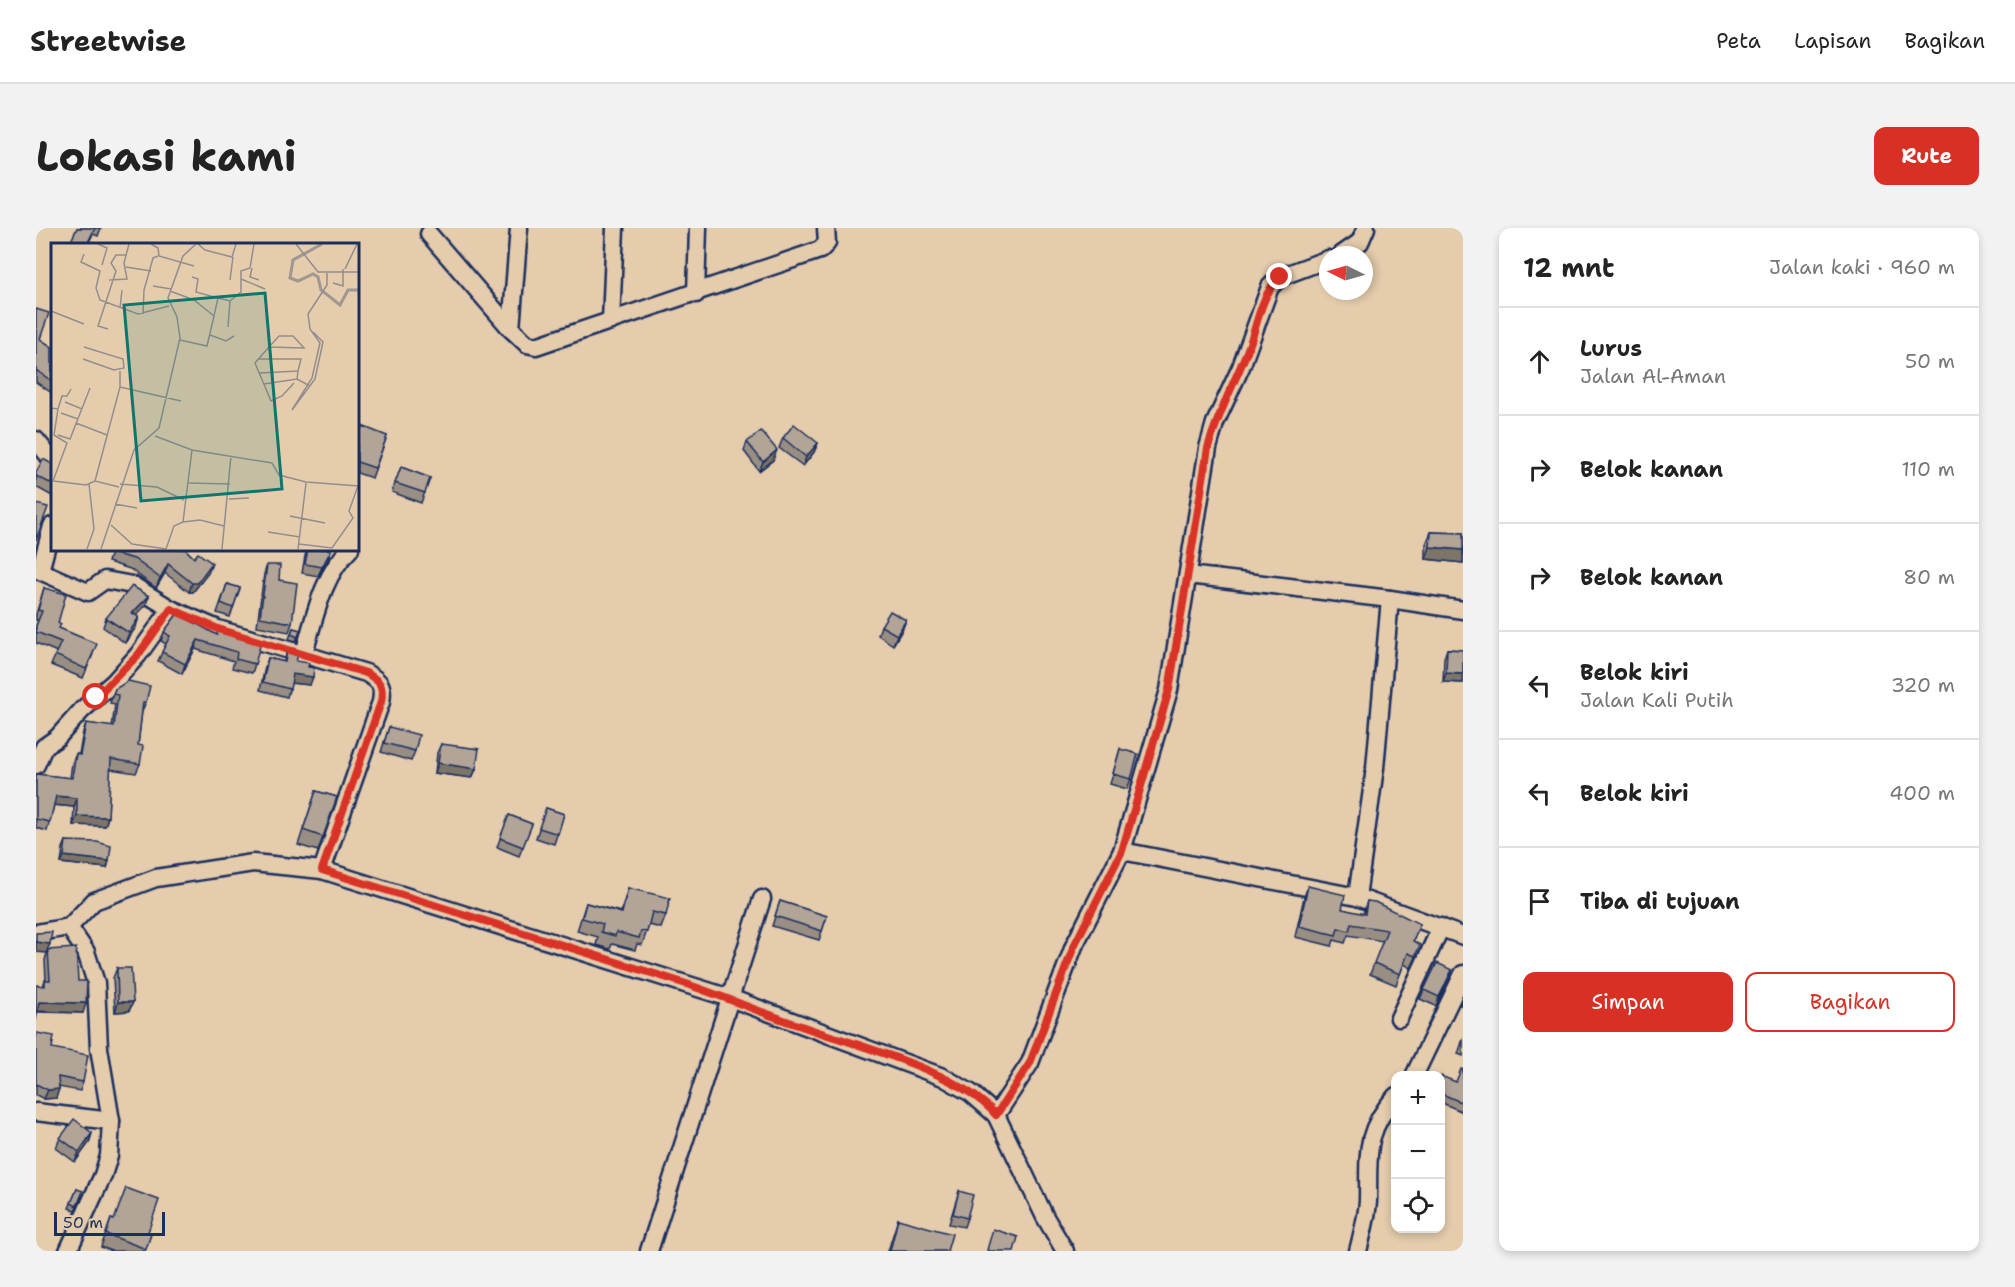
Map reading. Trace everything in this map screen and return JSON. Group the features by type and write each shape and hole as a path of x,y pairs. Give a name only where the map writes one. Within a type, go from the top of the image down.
{"street":[{"path":"511,329 519,228"},
{"path":"611,321 615,228"},
{"path":"696,294 698,228"},
{"path":"427,230 511,329 527,344 536,346 696,294 820,250 827,243 826,228"},
{"path":"1354,246 1360,242 1366,228"},
{"path":"996,1115 1030,1063 1074,946 1122,851 1169,690 1204,471 1215,423 1251,341 1270,287 1280,277 1319,262"},
{"path":"36,440 51,454"},
{"path":"51,530 38,576 88,592 105,579 120,581 132,585 171,609 218,629 366,673 379,681 383,689 381,702 322,870"},
{"path":"304,653 328,581 334,568 349,550"},
{"path":"1188,574 1463,610"},
{"path":"1358,897 1374,768 1390,599"},
{"path":"36,765 44,747 57,738 82,710 114,682 138,655 171,609"},
{"path":"1122,851 1358,897 1463,936"},
{"path":"36,933 69,927 94,901 156,878 253,863 322,870 730,998 943,1077 971,1093 996,1115 1045,1217 1065,1251"},
{"path":"649,1251 762,899"},
{"path":"68,1251 103,1175 109,1156 111,1121 99,1048 96,983 86,952 69,927"},
{"path":"1399,1018 1441,927"},
{"path":"1416,1071 1463,974"},
{"path":"1358,1251 1367,1206 1367,1175 1372,1129 1391,1101"},
{"path":"36,1112 111,1121"}],"building":[{"path":"77,228 95,228 88,243 71,241"},
{"path":"36,309 49,313 40,339 51,346 51,380 36,370"},
{"path":"794,424 818,443 806,457 783,438"},
{"path":"362,426 387,436 375,468 358,462 358,437"},
{"path":"761,431 777,450 763,462 747,442"},
{"path":"43,459 51,463 51,484 36,476"},
{"path":"401,467 430,478 425,493 395,483"},
{"path":"36,504 48,507 36,540"},
{"path":"1431,532 1463,533 1463,550 1430,547"},
{"path":"113,550 186,550 194,558 198,553 212,563 197,583 192,583 168,564 160,578 134,559 112,553"},
{"path":"308,550 331,550 322,567 305,564"},
{"path":"267,565 280,565 279,580 297,583 292,623 260,617"},
{"path":"227,584 240,588 233,608 221,603"},
{"path":"132,586 149,596 132,613 139,617 129,633 106,618"},
{"path":"44,588 66,594 58,623 61,624 59,628 97,644 86,669 55,655 61,642 36,632 42,611 38,610"},
{"path":"890,611 906,620 897,635 881,626"},
{"path":"178,613 217,635 218,630 261,642 255,664 236,659 237,652 198,640 185,664 162,652 170,636 164,632"},
{"path":"293,628 300,630 298,637 291,634"},
{"path":"1447,649 1463,650 1463,674 1446,673"},
{"path":"287,651 298,655 296,661 309,663 308,667 314,668 313,677 293,674 290,689 263,682 268,658 285,662"},
{"path":"128,681 150,686 146,702 143,702 138,745 143,746 140,764 111,759 108,817 77,816 77,798 56,796 50,822 36,819 36,774 72,778 76,754 80,755 86,723 114,727 118,695 113,694 115,689"},
{"path":"389,727 419,735 415,751 384,743"},
{"path":"441,744 479,749 476,769 438,763"},
{"path":"1120,749 1138,754 1131,779 1113,774"},
{"path":"316,791 337,797 323,837 303,830"},
{"path":"546,808 564,814 558,834 539,828"},
{"path":"509,815 532,824 523,847 500,838"},
{"path":"66,841 97,842 111,846 109,861 64,856"},
{"path":"1308,886 1345,895 1342,909 1365,914 1367,901 1375,902 1420,924 1413,941 1420,945 1415,956 1408,953 1400,974 1374,963 1387,930 1351,924 1349,931 1338,928 1336,935 1299,926"},
{"path":"628,888 670,898 666,915 652,912 647,932 641,931 639,938 616,932 615,936 601,932 603,924 582,918 586,903 622,913"},
{"path":"780,901 827,916 822,931 775,916"},
{"path":"52,932 50,944 36,942 36,933"},
{"path":"76,948 78,981 87,981 86,1003 39,1002 36,1021 36,985 45,986 45,980 50,980 48,950"},
{"path":"1437,963 1452,970 1439,997 1424,990"},
{"path":"117,968 131,968 133,1002 118,1002"},
{"path":"37,1033 54,1036 52,1048 88,1055 83,1082 58,1077 59,1089 48,1090 36,1084"},
{"path":"1461,1069 1463,1070 1463,1103 1445,1095 1445,1078 1456,1082"},
{"path":"74,1119 92,1133 79,1152 60,1138"},
{"path":"126,1188 159,1200 148,1232 151,1234 146,1249 106,1234"},
{"path":"77,1189 83,1191 77,1206 71,1203"},
{"path":"959,1191 973,1195 967,1218 953,1214"},
{"path":"898,1219 952,1234 947,1251 890,1251"},
{"path":"993,1229 1018,1237 1014,1251 987,1250"}],"route":[{"path":"96,697 114,682 138,655 171,609 218,629 366,673 379,681 383,689 381,702 322,870 730,998 798,1025 849,1041 943,1077 971,1093 996,1115 1030,1063 1074,946 1122,851 1169,690 1208,448 1215,423 1251,341 1270,287 1280,277"}]}
